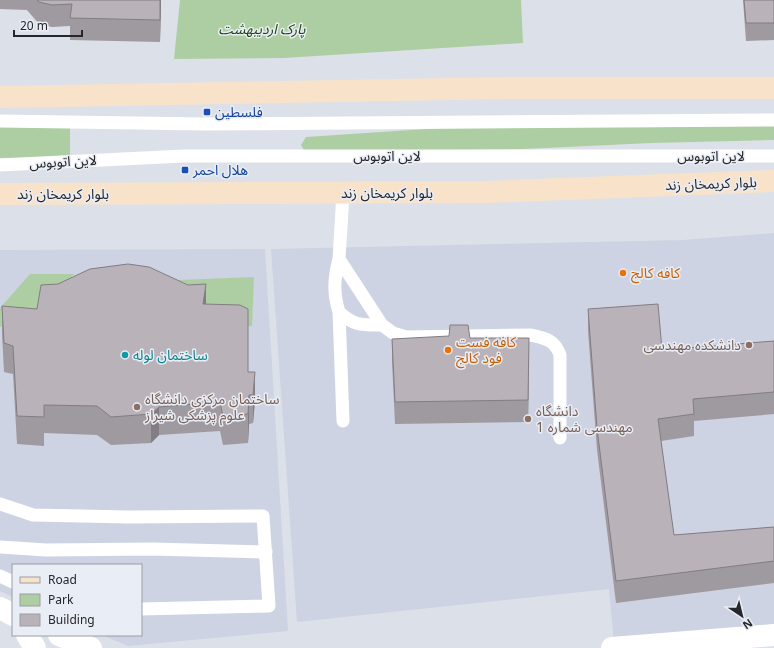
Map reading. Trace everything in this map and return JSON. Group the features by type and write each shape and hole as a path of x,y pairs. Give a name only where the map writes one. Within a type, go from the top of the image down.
{"main road":[{"path":"0,97 513,88 774,88"},
{"name":"بلوار کریمخان زند","path":"0,194 485,192 774,181"},
{"path":"29,636 35,648"},
{"path":"61,636 91,648"},
{"path":"612,648 774,636"}],"lane":[{"path":"0,121 205,124 774,120"},
{"name":"لاین اتوبوس","path":"0,165 184,156 774,156"},
{"path":"342,421 339,312 334,296 335,275 339,259 343,193"},
{"path":"339,259 382,325 393,333 406,337 531,335 548,339 557,347 560,355 560,438"},
{"path":"339,312 351,322 364,325 382,325"},
{"path":"0,504 33,515 130,517 263,516 269,606 142,609"},
{"path":"0,547 46,550 153,549 266,552"},
{"path":"0,576 12,582"}],"shaded area":[{"name":"دانشگاه مهندسی شماره 1","path":"774,233 774,624 614,643 609,589 297,622 271,249 683,240"},
{"name":"ساختمان مرکزی دانشگاه علوم پزشکی شیراز","path":"265,249 288,631 128,646 104,636 142,636 142,564 12,564 12,597 0,591 0,250"}],"green space":[{"name":"پارک اردیبهشت","path":"180,0 521,0 523,43 284,58 174,59"},
{"path":"774,117 774,140 651,143 524,149 305,152 301,145 306,137 456,127"},
{"path":"0,127 70,127 70,157 0,158"},
{"path":"30,274 74,274 30,319 0,327 0,308"},
{"path":"254,277 252,326 212,328 172,294 178,280"}],"building":[{"path":"37,0 160,0 160,20 70,18 72,4 52,5 39,2"},
{"path":"744,0 774,0 774,23 746,23"},
{"name":"ساختمان لوله","path":"128,264 149,267 188,285 206,284 203,304 240,305 248,309 248,372 255,372 253,395 249,395 248,414 223,416 220,402 159,407 151,414 111,417 97,406 44,405 44,417 17,416 13,346 4,343 2,306 37,309 41,285 58,284 90,269"},
{"path":"658,304 662,350 774,341 774,392 693,399 694,414 658,419 674,535 774,527 774,561 616,581 597,428 588,309"},
{"path":"450,325 468,325 470,338 529,338 528,400 395,402 392,339 449,336"}],"place":[{"name":"فلسطین","path":"207,112"},
{"name":"هلال احمر","path":"185,170"},
{"name":"کافه کالج","path":"623,273"},
{"name":"دانشکده مهندسی","path":"749,345"},
{"name":"کافه فست فود کالج","path":"448,350"},
{"name":"ساختمان لوله","path":"125,355"},
{"name":"ساختمان مرکزی دانشگاه علوم پزشکی شیراز","path":"137,407"},
{"name":"دانشگاه مهندسی شماره 1","path":"528,419"}]}
